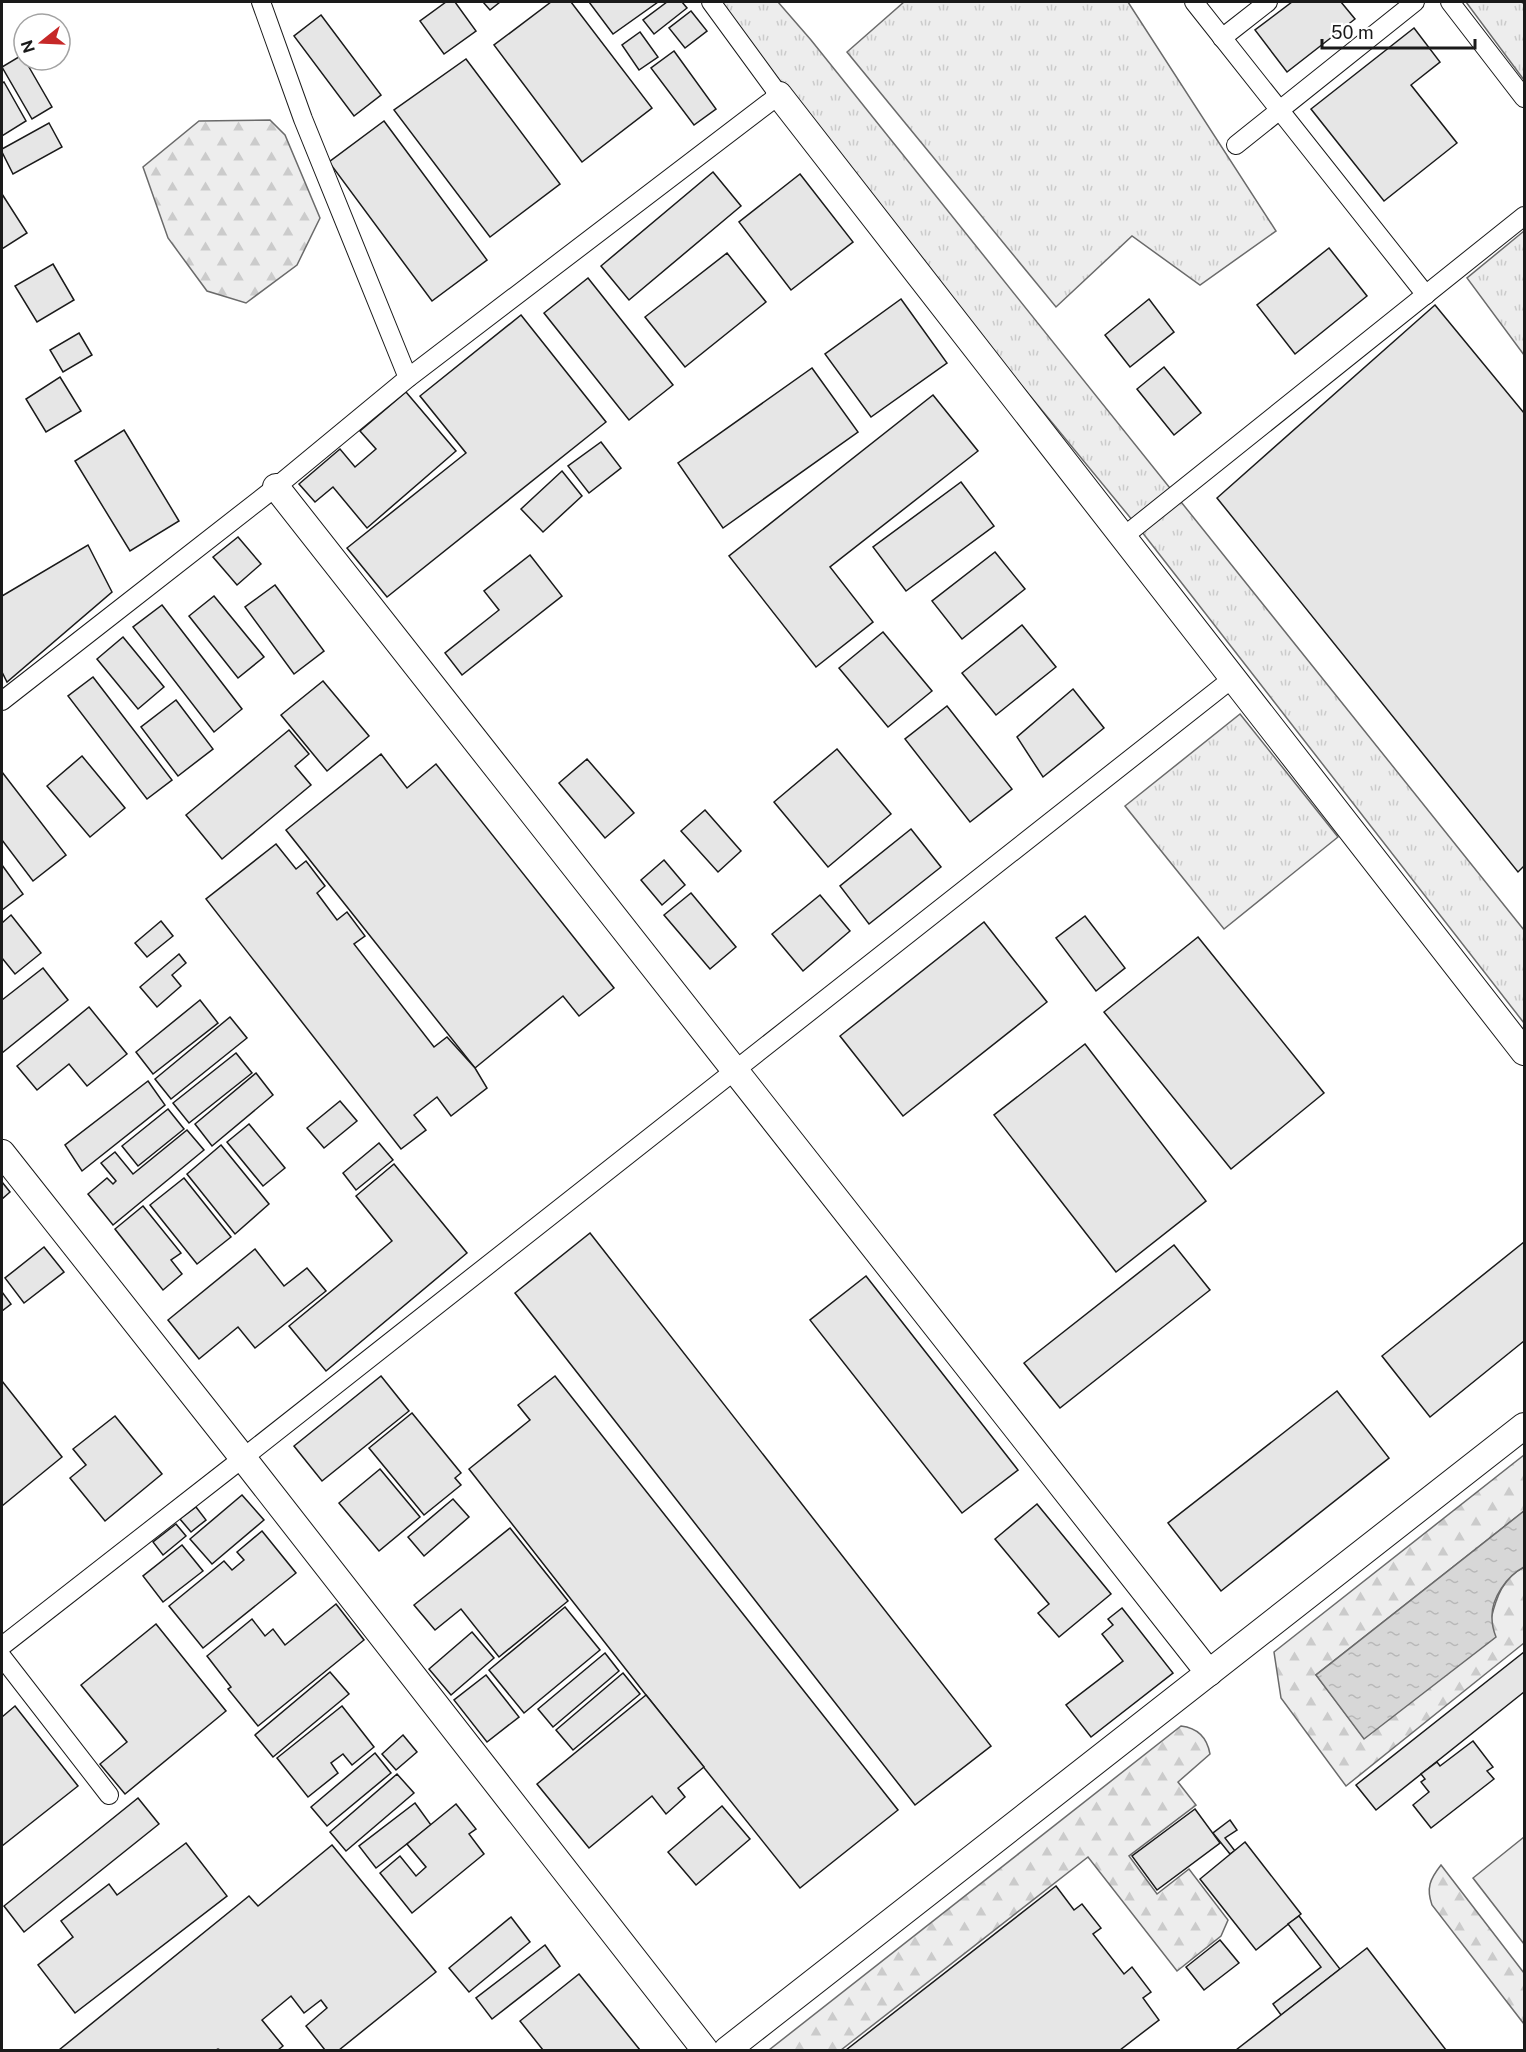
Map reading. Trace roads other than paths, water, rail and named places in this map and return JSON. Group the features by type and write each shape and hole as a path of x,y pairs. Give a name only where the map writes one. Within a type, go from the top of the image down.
{"street":[{"path":"261,2 303,119 408,378"},
{"path":"711,2 779,95 1524,1052"},
{"path":"1194,2 1426,295"},
{"path":"1222,38 1268,2"},
{"path":"1236,145 1415,2"},
{"path":"1450,2 1524,98"},
{"path":"2,701 276,487 408,378 779,95"},
{"path":"1123,537 1524,216"},
{"path":"276,487 1209,1673"},
{"path":"2,1646 1233,678"},
{"path":"2,1153 705,2050"},
{"path":"728,2050 1524,1426"},
{"path":"2,1657 109,1795"}],"water":[{"path":"1524,1511 1524,1567 1506,1582 1497,1595 1492,1610 1496,1637 1364,1739 1316,1675"}]}
